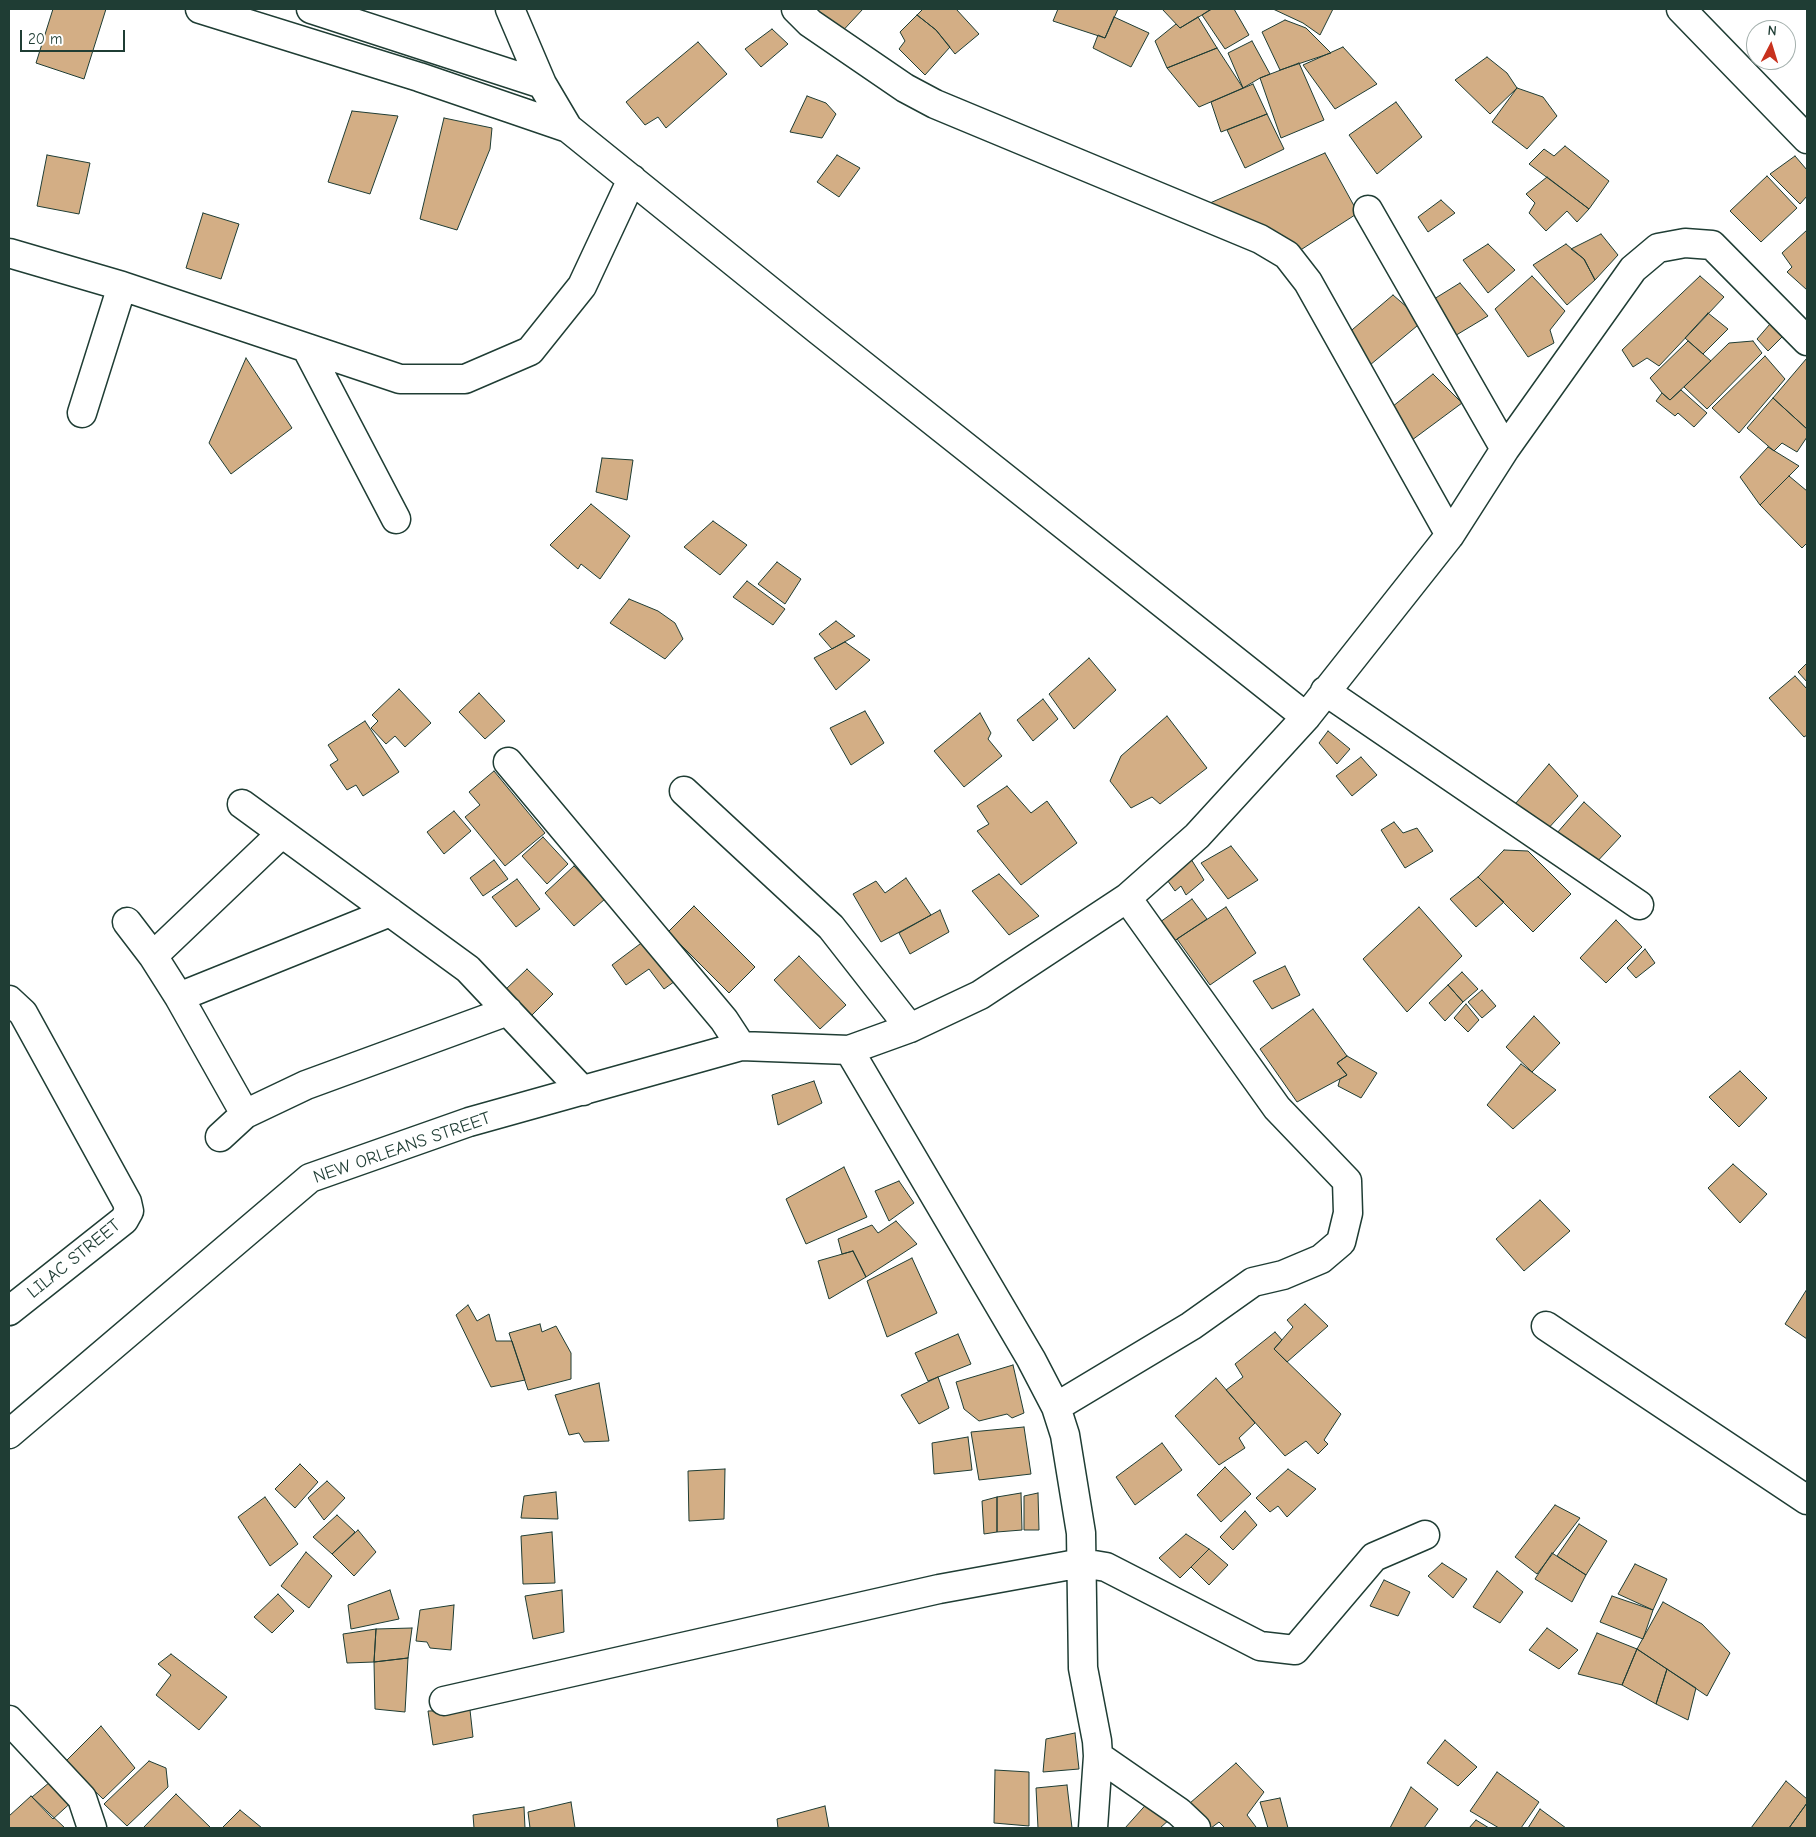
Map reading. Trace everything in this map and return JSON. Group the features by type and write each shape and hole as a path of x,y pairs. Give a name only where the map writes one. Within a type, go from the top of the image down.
{"street":[{"path":"200,9 419,77 568,128 825,335 1306,716"},
{"path":"310,9 542,84"},
{"path":"510,9 542,84 568,128"},
{"path":"796,9 810,23 881,72 905,88 935,104 1260,239 1287,255 1308,282 1450,535"},
{"path":"1681,9 1807,139"},
{"path":"9,253 122,286 400,379 465,379 530,351 582,286 632,179"},
{"path":"1368,210 1505,449"},
{"path":"1093,1828 1098,1756 1097,1741 1083,1668 1081,1533 1076,1492 1065,1435 1056,1407 1032,1359 849,1050 910,1028 980,995 1127,898 1196,836 1306,716 1450,535 1505,449 1633,269 1658,248 1685,243 1712,245 1807,341"},
{"path":"82,413 122,286"},
{"path":"307,349 396,519"},
{"path":"1325,691 1639,906"},
{"path":"508,762 724,1020 741,1046"},
{"path":"684,791 831,927 910,1028"},
{"path":"242,804 468,969 583,1091"},
{"path":"153,956 281,834"},
{"path":"1056,1407 1191,1326 1253,1282 1283,1275 1321,1259 1341,1242 1348,1213 1347,1181 1276,1108 1127,898"},
{"path":"180,997 390,912"},
{"path":"127,922 153,956 180,997 244,1114"},
{"name":"LILAC STREET","path":"9,1000 23,1013 127,1202 129,1211 124,1220 9,1311"},
{"path":"220,1137 244,1114 306,1085 508,1012"},
{"name":"NEW ORLEANS STREET","path":"9,1434 310,1178 469,1122 741,1046 849,1050"},
{"path":"1546,1326 1807,1500"},
{"path":"444,1700 940,1589 1082,1563 1106,1566 1260,1646 1295,1650 1374,1557 1425,1535"},
{"path":"9,1720 82,1798 92,1828"},
{"path":"1098,1756 1179,1812 1196,1828"}],"building":[{"path":"53,9 106,9 84,79 36,63"},
{"path":"804,9 863,9 837,37"},
{"path":"923,9 956,9 979,34 955,54 936,30 917,15"},
{"path":"1058,9 1118,9 1105,38 1053,21"},
{"path":"1162,9 1212,9 1180,28"},
{"path":"1211,9 1234,9 1249,35 1225,49 1202,15"},
{"path":"1273,9 1333,9 1320,35 1303,23"},
{"path":"917,15 936,30 950,47 925,75 899,49 905,41 900,32"},
{"path":"1114,17 1149,33 1131,67 1093,48 1098,35 1105,38"},
{"path":"1198,17 1217,48 1167,68 1155,41 1176,24 1180,28"},
{"path":"1285,20 1306,28 1331,53 1280,70 1262,32"},
{"path":"772,29 788,44 761,67 745,49"},
{"path":"1252,41 1270,74 1243,88 1228,53"},
{"path":"698,42 727,74 666,128 658,117 645,125 626,102"},
{"path":"1343,47 1377,84 1335,109 1303,65"},
{"path":"1217,48 1243,88 1199,107 1167,68"},
{"path":"1487,57 1507,73 1517,88 1490,114 1455,80"},
{"path":"1299,63 1324,120 1281,138 1260,78"},
{"path":"1253,84 1267,114 1221,132 1211,102"},
{"path":"1517,88 1543,97 1557,116 1527,149 1492,122"},
{"path":"807,96 826,103 836,114 822,138 790,132"},
{"path":"1396,102 1422,137 1377,174 1349,135"},
{"path":"352,111 398,116 370,194 328,182"},
{"path":"1267,114 1284,149 1245,168 1227,130"},
{"path":"444,118 492,128 490,149 457,230 420,219"},
{"path":"1565,146 1609,181 1589,209 1529,164 1544,149 1554,156"},
{"path":"1325,153 1358,213 1299,251 1210,203"},
{"path":"47,155 90,163 79,214 37,206"},
{"path":"837,155 860,168 839,197 817,182"},
{"path":"1795,156 1807,170 1807,196 1800,204 1770,174"},
{"path":"1767,176 1797,208 1761,242 1730,211"},
{"path":"1547,177 1589,209 1577,222 1567,211 1546,231 1529,213 1535,203 1526,194"},
{"path":"1441,200 1455,213 1428,232 1418,217"},
{"path":"203,213 239,224 221,279 186,268"},
{"path":"1807,230 1807,290 1787,272 1792,267 1782,253"},
{"path":"1601,234 1618,255 1595,280 1584,259 1571,249"},
{"path":"1488,244 1515,270 1488,293 1463,260"},
{"path":"1566,244 1584,259 1595,280 1567,305 1533,265"},
{"path":"1532,276 1565,311 1550,330 1554,343 1528,357 1495,309"},
{"path":"1700,276 1724,297 1659,366 1647,358 1633,367 1622,350"},
{"path":"1460,283 1488,316 1453,337 1434,299"},
{"path":"1393,295 1423,321 1370,365 1346,335"},
{"path":"1708,313 1728,329 1703,354 1685,338"},
{"path":"1770,324 1783,336 1768,351 1757,339"},
{"path":"1688,341 1711,361 1670,400 1650,378"},
{"path":"1753,341 1762,353 1707,409 1684,387 1729,343"},
{"path":"1765,356 1785,379 1739,433 1712,408"},
{"path":"246,358 292,428 231,474 209,443"},
{"path":"1807,358 1807,429 1773,398"},
{"path":"1433,374 1462,403 1408,443 1387,411"},
{"path":"1681,390 1707,413 1694,427 1678,413 1675,416 1656,401 1662,393 1670,400"},
{"path":"1773,398 1807,429 1807,437 1797,452 1782,443 1774,451 1747,428"},
{"path":"1768,447 1799,466 1760,505 1740,477"},
{"path":"602,458 633,460 627,500 596,492"},
{"path":"1789,476 1807,491 1807,543 1802,548 1760,505"},
{"path":"591,504 630,536 600,579 581,564 578,569 550,545"},
{"path":"713,521 747,545 720,575 684,547"},
{"path":"777,562 801,579 785,604 758,584"},
{"path":"747,581 785,609 773,625 733,597"},
{"path":"629,599 658,611 675,623 683,639 665,659 610,623"},
{"path":"836,621 855,636 832,649 819,634"},
{"path":"845,642 870,660 836,690 814,658"},
{"path":"1089,658 1116,690 1074,729 1049,694"},
{"path":"1807,663 1807,682 1798,672"},
{"path":"1795,676 1807,689 1807,735 1804,737 1769,698"},
{"path":"399,689 431,723 405,747 395,736 386,744 371,728 378,721 372,715"},
{"path":"479,693 505,721 485,739 459,712"},
{"path":"1043,699 1058,719 1033,741 1017,720"},
{"path":"865,711 884,743 851,765 830,728"},
{"path":"980,713 991,733 988,739 1002,756 964,787 934,751"},
{"path":"1167,716 1207,768 1160,804 1152,797 1131,808 1110,781 1121,756"},
{"path":"365,721 399,772 363,796 356,785 347,790 330,765 338,760 328,745"},
{"path":"1328,731 1350,749 1337,764 1319,743"},
{"path":"1361,757 1377,775 1352,796 1336,776"},
{"path":"1549,764 1578,796 1545,832 1516,803"},
{"path":"494,771 545,833 505,866 465,817 480,805 469,792"},
{"path":"1007,786 1031,813 1047,801 1077,843 1021,885 977,831 989,824 977,806"},
{"path":"1584,802 1621,836 1593,866 1557,833"},
{"path":"454,811 471,831 444,854 427,832"},
{"path":"1394,822 1403,833 1417,828 1433,851 1405,868 1381,830"},
{"path":"543,837 568,864 547,884 522,856"},
{"path":"1231,846 1258,880 1228,899 1201,863"},
{"path":"1504,850 1528,851 1571,894 1533,932 1478,877"},
{"path":"1191,859 1204,880 1186,895 1181,886 1175,891 1165,877"},
{"path":"494,860 508,879 483,896 470,878"},
{"path":"574,866 605,899 574,926 545,893"},
{"path":"999,874 1039,916 1009,935 972,891"},
{"path":"1478,877 1504,902 1476,927 1450,899"},
{"path":"906,878 931,915 881,942 853,894 876,881 885,893"},
{"path":"517,879 540,909 516,927 492,897"},
{"path":"1192,899 1207,919 1177,939 1170,946 1156,925"},
{"path":"694,906 755,967 729,993 668,932"},
{"path":"1226,907 1256,953 1210,985 1177,939"},
{"path":"1419,907 1462,956 1407,1012 1363,959"},
{"path":"940,910 949,932 910,954 899,933"},
{"path":"1616,920 1642,947 1606,983 1580,958"},
{"path":"648,938 678,979 664,989 649,969 626,985 612,965"},
{"path":"1645,949 1655,963 1636,978 1627,968"},
{"path":"799,956 846,1005 820,1029 774,980"},
{"path":"1285,966 1300,995 1272,1009 1253,981"},
{"path":"527,969 553,994 531,1016 505,990"},
{"path":"1462,972 1478,989 1463,1002 1448,985"},
{"path":"1448,985 1463,1002 1445,1021 1429,1003"},
{"path":"1482,990 1496,1006 1482,1018 1468,1002"},
{"path":"1466,1004 1479,1020 1468,1032 1454,1018"},
{"path":"1313,1009 1347,1056 1337,1063 1347,1075 1297,1102 1260,1049"},
{"path":"1534,1016 1560,1043 1532,1072 1506,1047"},
{"path":"1347,1056 1377,1073 1361,1098 1338,1086 1340,1079 1347,1075 1337,1063"},
{"path":"1521,1064 1556,1090 1513,1129 1487,1105"},
{"path":"1740,1071 1767,1098 1739,1127 1709,1097"},
{"path":"814,1081 822,1103 778,1125 772,1095"},
{"path":"1733,1164 1767,1194 1740,1223 1708,1188"},
{"path":"844,1167 867,1217 806,1244 786,1199"},
{"path":"899,1181 914,1203 889,1221 875,1191"},
{"path":"1540,1200 1570,1231 1524,1271 1496,1239"},
{"path":"896,1221 917,1244 866,1277 853,1251 842,1254 838,1239 872,1225 878,1233"},
{"path":"853,1251 866,1277 829,1299 818,1261"},
{"path":"912,1258 937,1313 887,1337 867,1281"},
{"path":"1807,1289 1807,1339 1785,1324"},
{"path":"1305,1304 1328,1326 1287,1362 1274,1349 1293,1327 1287,1320"},
{"path":"468,1305 477,1321 489,1314 496,1341 512,1341 525,1380 491,1387 456,1315"},
{"path":"540,1324 542,1332 556,1326 571,1353 571,1379 528,1390 509,1333"},
{"path":"1275,1332 1282,1340 1274,1349 1341,1414 1324,1440 1328,1444 1318,1454 1306,1441 1285,1456 1226,1390 1243,1377 1235,1364"},
{"path":"958,1334 971,1364 928,1381 915,1353"},
{"path":"1013,1365 1024,1413 1012,1418 1007,1414 979,1421 964,1409 956,1382"},
{"path":"938,1377 949,1408 919,1424 901,1395"},
{"path":"1216,1378 1255,1423 1239,1438 1245,1448 1219,1465 1175,1416"},
{"path":"599,1383 609,1441 584,1442 579,1433 569,1435 555,1395"},
{"path":"1024,1427 1031,1474 979,1480 971,1432"},
{"path":"968,1437 972,1470 934,1474 932,1443"},
{"path":"1162,1443 1182,1470 1135,1505 1116,1477"},
{"path":"300,1464 318,1482 295,1508 275,1489"},
{"path":"1225,1467 1251,1494 1221,1522 1197,1495"},
{"path":"725,1469 724,1519 689,1521 688,1471"},
{"path":"1288,1469 1316,1489 1287,1517 1278,1506 1270,1512 1256,1498"},
{"path":"327,1481 345,1498 324,1520 308,1498"},
{"path":"556,1492 558,1519 521,1518 524,1496"},
{"path":"1021,1493 1022,1530 997,1532 997,1497"},
{"path":"1038,1493 1039,1530 1024,1530 1024,1496"},
{"path":"265,1497 298,1544 270,1566 238,1517"},
{"path":"997,1497 997,1532 984,1534 982,1501"},
{"path":"1555,1505 1580,1518 1537,1574 1515,1557"},
{"path":"1245,1511 1257,1525 1233,1550 1220,1537"},
{"path":"337,1515 355,1532 332,1554 313,1537"},
{"path":"1579,1524 1607,1541 1586,1575 1557,1556"},
{"path":"358,1530 376,1552 354,1576 332,1554"},
{"path":"552,1532 555,1583 523,1584 521,1536"},
{"path":"1186,1534 1209,1549 1180,1578 1159,1558"},
{"path":"1209,1549 1228,1565 1209,1585 1191,1567"},
{"path":"306,1552 332,1576 309,1608 281,1586"},
{"path":"1552,1553 1586,1575 1572,1602 1535,1579"},
{"path":"1442,1563 1467,1579 1453,1598 1428,1576"},
{"path":"1635,1564 1667,1579 1653,1610 1618,1594"},
{"path":"1497,1571 1523,1592 1500,1623 1473,1607"},
{"path":"1384,1580 1410,1592 1398,1616 1370,1606"},
{"path":"390,1590 399,1619 351,1629 348,1605"},
{"path":"562,1590 564,1632 533,1639 525,1596"},
{"path":"278,1594 294,1611 272,1633 254,1617"},
{"path":"1612,1596 1653,1610 1643,1639 1600,1622"},
{"path":"1663,1602 1702,1624 1730,1653 1707,1696 1637,1649"},
{"path":"454,1605 451,1650 430,1648 427,1642 416,1641 420,1610"},
{"path":"412,1628 408,1658 374,1662 376,1629"},
{"path":"1547,1628 1578,1650 1559,1669 1529,1650"},
{"path":"376,1629 374,1662 347,1663 343,1634"},
{"path":"1597,1633 1637,1649 1622,1685 1578,1674"},
{"path":"1637,1649 1667,1669 1656,1704 1622,1685"},
{"path":"171,1654 227,1697 199,1730 156,1695 171,1675 158,1664"},
{"path":"408,1658 405,1712 375,1709 374,1662"},
{"path":"1667,1669 1696,1688 1688,1720 1656,1704"},
{"path":"470,1710 473,1737 433,1745 428,1711"},
{"path":"101,1726 135,1768 103,1799 65,1762"},
{"path":"1075,1733 1079,1769 1043,1772 1046,1739"},
{"path":"1445,1740 1477,1767 1458,1786 1427,1763"},
{"path":"149,1761 166,1768 168,1787 127,1826 104,1804"},
{"path":"1236,1763 1264,1792 1247,1815 1256,1827 1225,1828 1219,1822 1211,1828 1190,1803"},
{"path":"995,1770 1029,1772 1029,1826 994,1823"},
{"path":"1497,1772 1539,1802 1521,1828 1499,1828 1470,1811"},
{"path":"56,1777 76,1798 53,1819 32,1797"},
{"path":"1786,1781 1807,1799 1807,1803 1789,1828 1751,1828"},
{"path":"1067,1785 1072,1828 1038,1828 1036,1788"},
{"path":"1411,1787 1438,1809 1424,1828 1390,1828"},
{"path":"176,1794 211,1828 143,1828"},
{"path":"31,1796 65,1828 9,1828 9,1816"},
{"path":"1280,1798 1288,1828 1268,1828 1260,1802"},
{"path":"1151,1799 1170,1819 1160,1828 1125,1828"},
{"path":"571,1802 575,1828 530,1828 528,1812"},
{"path":"1807,1803 1807,1828 1789,1828"},
{"path":"825,1806 829,1828 778,1828 777,1819"},
{"path":"524,1807 525,1828 474,1828 473,1815"},
{"path":"1540,1809 1566,1828 1528,1828"},
{"path":"240,1810 262,1828 222,1828"},
{"path":"1476,1820 1489,1828 1469,1828"}]}
